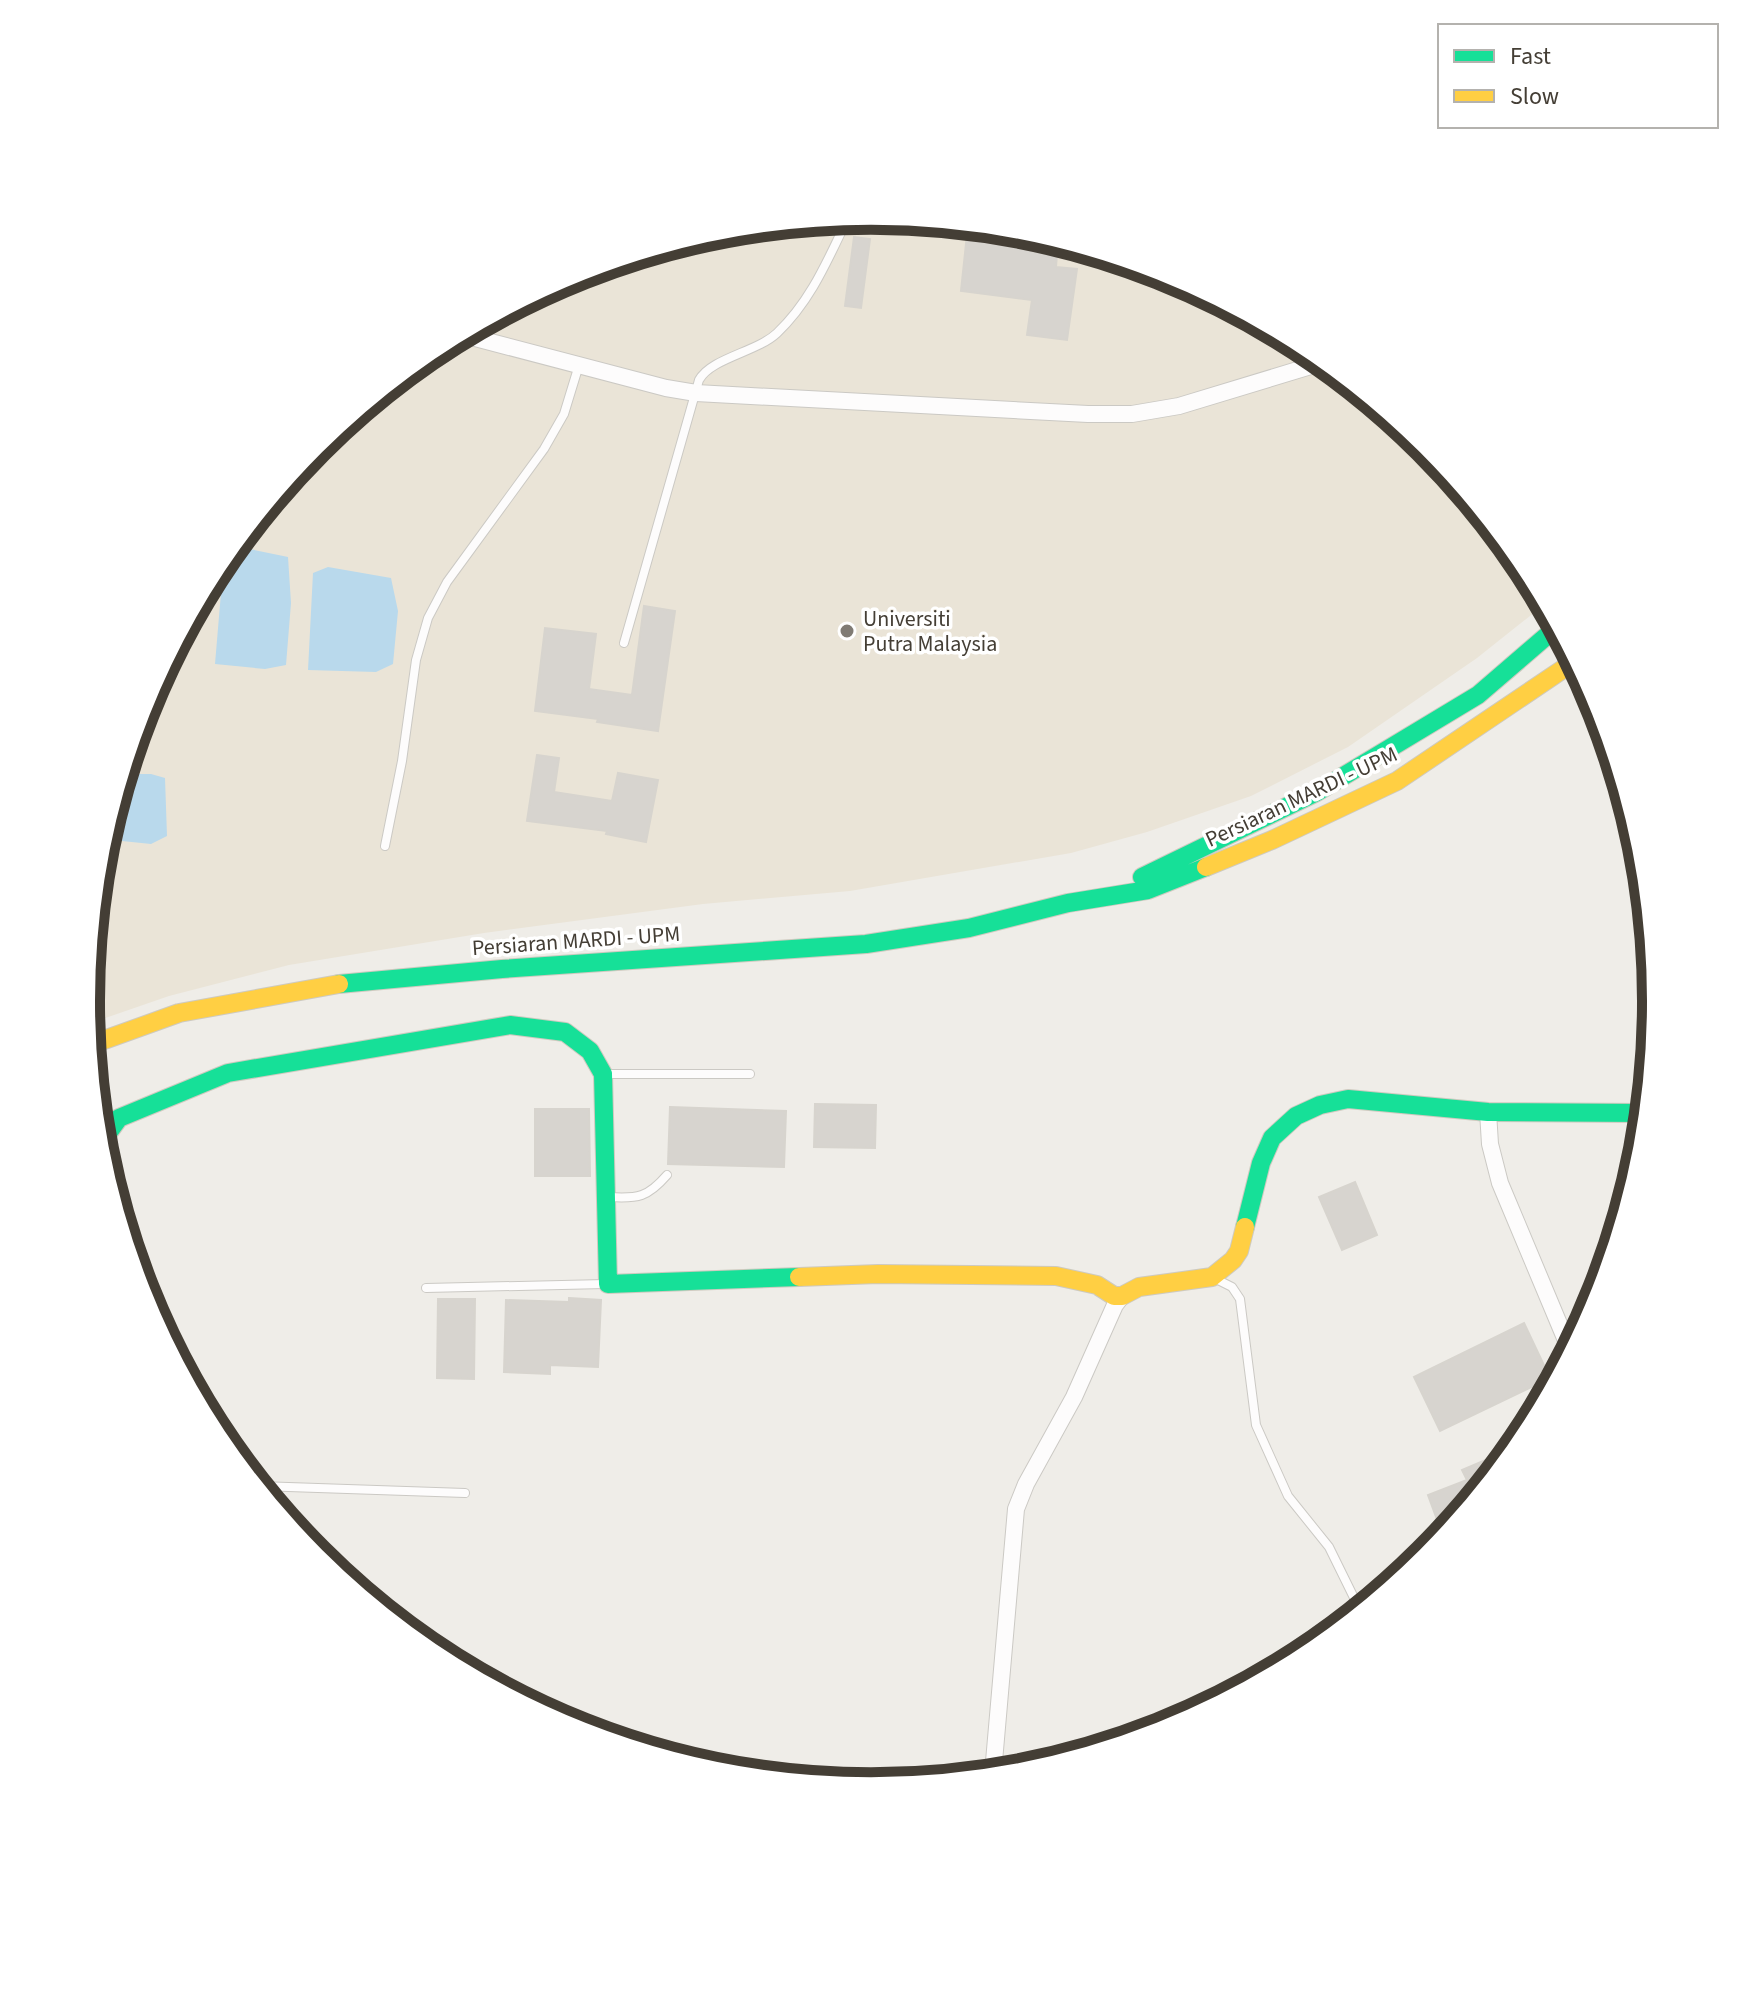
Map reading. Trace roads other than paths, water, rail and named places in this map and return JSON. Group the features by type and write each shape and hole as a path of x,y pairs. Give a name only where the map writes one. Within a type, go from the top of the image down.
{"street":[{"path":"477,338 696,393 1088,414 1132,414 1179,406 1309,366"},
{"name":"Persiaran MARDI - UPM","path":"1068,903 1140,878 1317,792 1478,695 1549,634"},
{"name":"Persiaran MARDI - UPM","path":"102,1041 179,1013 324,985 866,944 969,928 1068,903 1148,890 1272,840 1397,781 1566,667"},
{"path":"111,1128 119,1118 228,1073 510,1025 565,1032 590,1051 603,1074 608,1284 893,1274 1056,1276 1109,1291 1212,1277 1233,1260 1239,1251 1261,1163 1272,1138 1296,1116 1320,1105 1348,1099 1488,1112 1633,1113"},
{"path":"1488,1112 1490,1144 1500,1183 1564,1337"},
{"path":"994,1761 1016,1509 1026,1484 1074,1397 1115,1305 1109,1291"}],"lane":[{"path":"624,643 703,373 775,335 806,302 842,231"},
{"path":"385,846 402,761 416,660 428,618 447,582 544,449 564,414 579,365"},
{"path":"603,1074 750,1074"},
{"path":"607,1197 625,1198 652,1193 667,1175"},
{"path":"1212,1277 1232,1287 1240,1299 1256,1425 1288,1496 1329,1547 1355,1600"},
{"path":"426,1288 608,1284"},
{"path":"273,1486 465,1493"}],"water":[{"path":"247,548 288,557 291,603 286,665 265,669 215,664 222,585 230,572"},
{"path":"328,567 391,578 398,611 393,664 376,672 308,670 313,573"},
{"path":"134,775 165,778 167,836 151,844 122,841 126,802"}],"place":[{"name":"Universiti Putra Malaysia","path":"847,631"}]}
